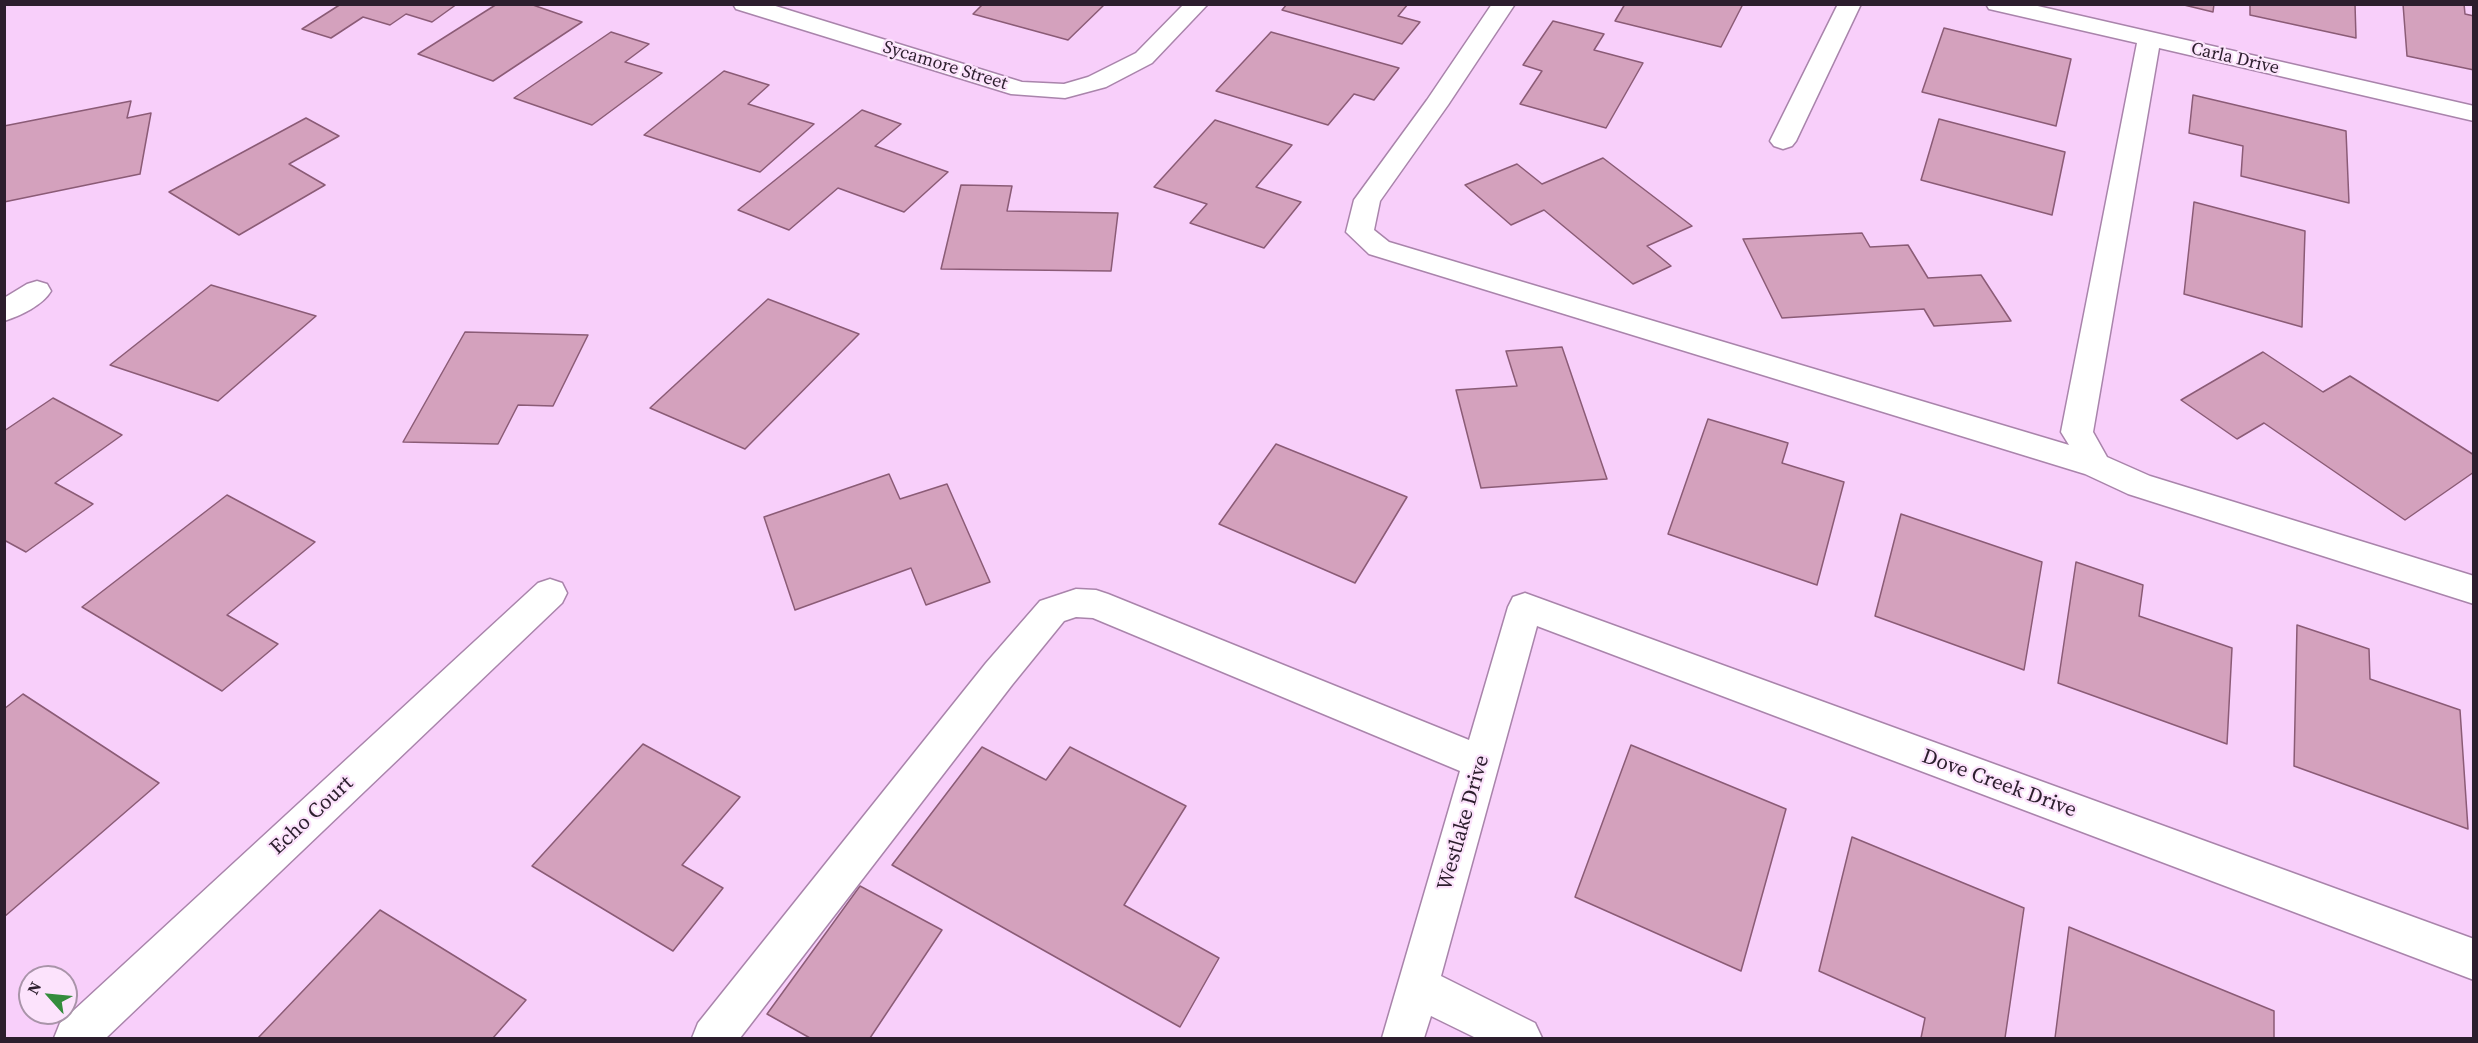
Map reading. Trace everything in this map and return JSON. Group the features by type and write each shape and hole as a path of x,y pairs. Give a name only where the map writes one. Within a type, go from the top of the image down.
{"street":[{"name":"Sycamore Street","path":"744,4 1020,89 1065,91 1097,82 1144,58 1197,4"},
{"path":"1504,4 1436,105 1367,200 1360,232 1379,248 1531,296 2096,465 2139,485 2474,590"},
{"path":"1782,141 1850,4"},
{"name":"Carla Drive","path":"1997,4 2474,114"},
{"path":"2096,465 2077,432 2149,40"},
{"path":"4,286 37,291 4,311"},
{"name":"Echo Court","path":"75,1038 550,593"},
{"path":"713,1038 999,674 1052,611 1076,603 1096,604 1481,762"},
{"name":"Westlake Drive","path":"1403,1038 1525,607"},
{"name":"Dove Creek Drive","path":"1525,607 2474,960"},
{"path":"1418,987 1520,1038"}],"building":[{"path":"341,4 457,4 432,22 406,14 390,25 363,17 331,38 302,29"},
{"path":"497,4 530,4 582,22 493,81 418,54"},
{"path":"983,4 1105,4 1068,40 973,14"},
{"path":"1287,4 1408,4 1398,16 1420,22 1402,44 1282,10"},
{"path":"1625,4 1743,4 1721,47 1615,21"},
{"path":"2180,4 2214,4 2213,12"},
{"path":"2250,4 2355,4 2356,38 2250,15"},
{"path":"2403,4 2464,4 2465,14 2474,16 2474,70 2407,56"},
{"path":"1553,21 1604,34 1594,50 1643,63 1606,128 1520,104 1542,71 1523,65"},
{"path":"1944,28 2071,59 2056,126 1922,92"},
{"path":"611,32 649,44 625,62 662,73 592,125 514,98"},
{"path":"1271,32 1399,68 1374,100 1354,94 1328,125 1216,91"},
{"path":"724,71 769,85 748,104 814,124 760,172 644,135"},
{"path":"2193,95 2346,131 2349,203 2241,176 2243,146 2189,133"},
{"path":"131,101 127,118 151,113 140,174 4,202 4,126"},
{"path":"862,110 901,124 875,146 948,172 904,212 838,188 789,230 738,210"},
{"path":"306,118 339,136 289,164 325,185 239,235 169,192"},
{"path":"1939,119 2065,152 2052,215 1921,180"},
{"path":"1215,120 1292,145 1256,187 1301,202 1264,248 1190,223 1207,204 1154,187"},
{"path":"1603,158 1692,226 1647,246 1671,266 1633,284 1544,210 1511,225 1465,185 1517,164 1542,184"},
{"path":"961,185 1012,186 1007,211 1118,213 1111,271 941,269"},
{"path":"2194,202 2305,231 2302,327 2184,294"},
{"path":"1862,233 1870,247 1908,245 1928,278 1981,275 2011,321 1934,326 1924,309 1782,318 1743,239"},
{"path":"211,285 316,316 218,401 110,365"},
{"path":"768,299 859,334 745,449 650,408"},
{"path":"465,332 588,335 553,406 518,405 498,444 403,442"},
{"path":"1562,347 1607,479 1481,488 1456,390 1517,386 1506,351"},
{"path":"2263,352 2323,392 2350,376 2474,455 2474,472 2405,520 2264,423 2237,439 2181,400"},
{"path":"53,398 122,435 55,483 93,504 26,552 4,540 4,431"},
{"path":"1708,419 1788,443 1782,463 1844,482 1817,585 1668,534"},
{"path":"1276,444 1407,497 1355,583 1219,524"},
{"path":"889,474 900,499 947,484 990,582 926,605 911,568 795,610 764,517"},
{"path":"227,495 315,542 227,615 278,644 222,691 82,607"},
{"path":"1901,514 2042,562 2024,670 1875,616"},
{"path":"2076,562 2143,585 2139,616 2232,648 2227,744 2058,683"},
{"path":"2297,625 2369,649 2370,679 2460,710 2468,829 2294,766"},
{"path":"23,694 159,783 4,917 4,709"},
{"path":"643,744 740,797 682,865 723,888 673,951 532,866"},
{"path":"1631,745 1786,809 1741,971 1575,897"},
{"path":"982,747 1046,780 1070,747 1186,806 1124,905 1219,958 1180,1027 892,865"},
{"path":"1852,837 2024,908 2005,1038 1921,1038 1925,1018 1819,971"},
{"path":"860,886 942,930 870,1038 810,1038 767,1014"},
{"path":"380,910 526,1000 493,1038 258,1038"},
{"path":"2069,927 2274,1011 2274,1038 2055,1038"}]}
